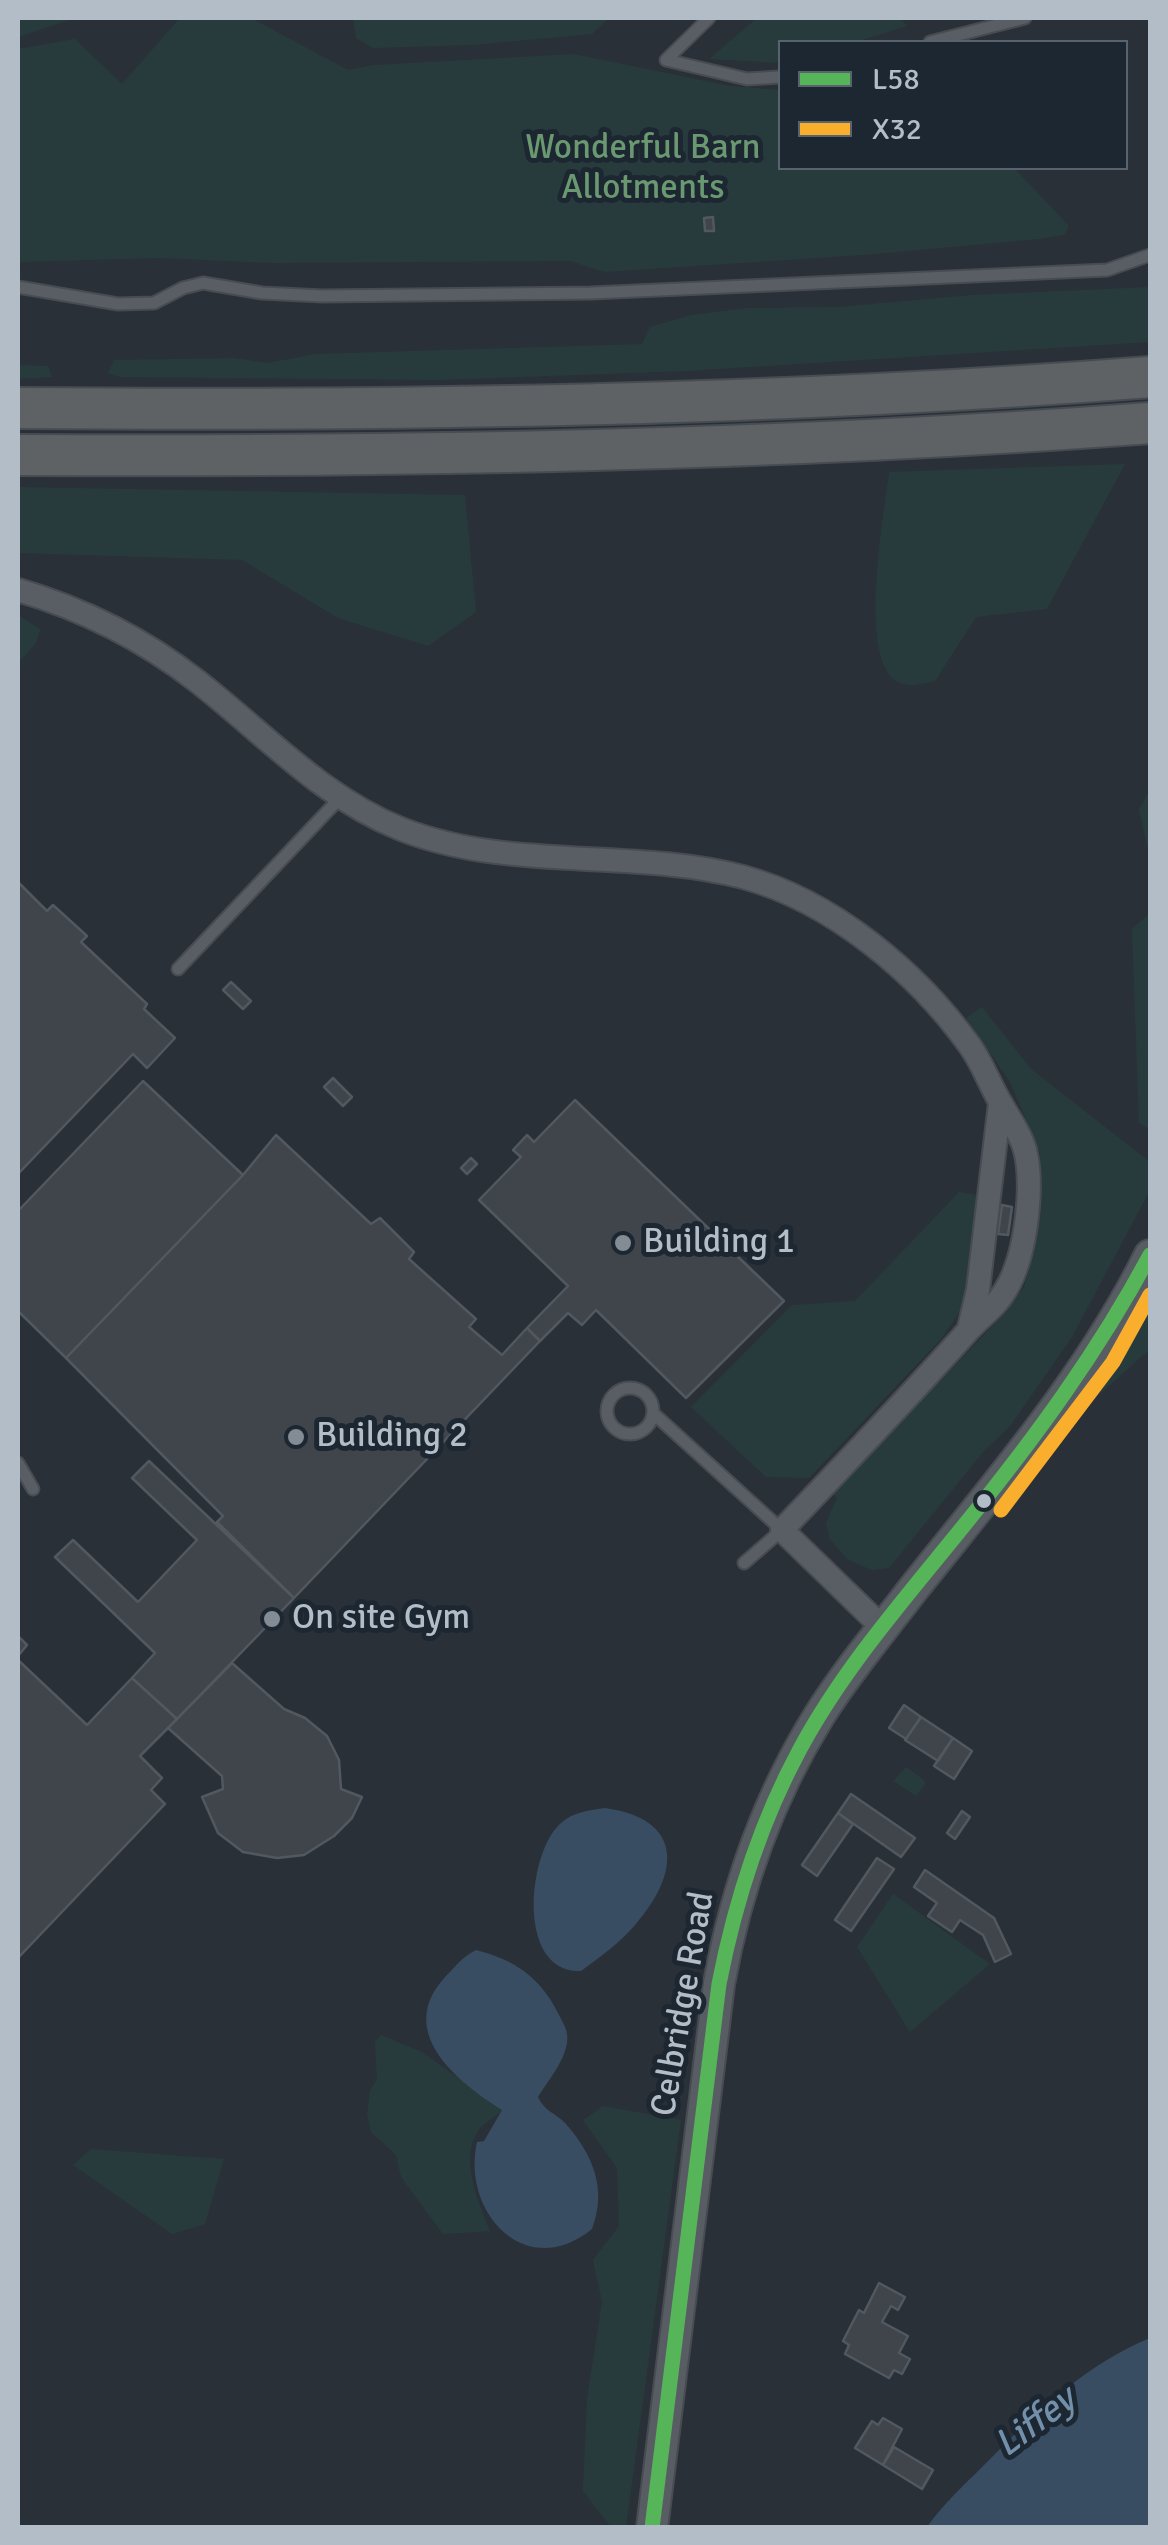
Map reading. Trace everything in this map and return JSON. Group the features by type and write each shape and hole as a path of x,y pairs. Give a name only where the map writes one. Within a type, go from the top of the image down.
{"highway":[{"path":"18,408 303,410 688,402 1150,378"},
{"path":"18,455 300,456 639,449 1150,423"}],"main road":[{"name":"Celbridge Road","path":"652,2528 701,2111 727,1938 760,1832 820,1716 883,1628 1057,1408 1097,1350 1150,1255"}],"street":[{"path":"18,590 93,618 152,649 202,685 311,778 386,823 440,843 500,854 683,866 747,878 789,894 830,916 902,972 971,1047 1024,1146 1027,1162 1023,1243 1015,1270 996,1307 970,1328 944,1361 782,1530 883,1628"},
{"path":"970,1328 1000,1103"}],"lane":[{"path":"709,18 666,60 747,78 778,77"},
{"path":"938,40 1025,18"},
{"path":"18,287 118,304 154,303 204,283 262,293 322,296 591,293 1107,270 1150,255"},
{"path":"178,969 340,798"},
{"path":"653,1413 647,1427 627,1434 610,1423 606,1407 618,1392 631,1388 645,1393 653,1413 782,1530 744,1564"},
{"path":"18,1463 33,1489"}],"green space":[{"path":"18,18 75,18 18,37"},
{"name":"Wonderful Barn Allotments","path":"180,18 251,18 348,70 374,65 573,54 730,86 778,90 778,170 1016,170 1069,226 1064,235 1039,239 604,272 571,261 272,263 159,258 18,262 18,49 75,39 122,84"},
{"path":"353,18 609,18 592,34 473,45 373,48 356,38"},
{"path":"757,18 899,18 907,26 862,40 778,40 778,63 709,59"},
{"path":"1150,287 1150,342 687,371 438,380 120,377 108,373 114,360 234,358 267,363 316,354 642,344 650,327 691,315 749,308 838,307 972,295"},
{"path":"18,365 48,366 52,377 18,379"},
{"path":"1125,464 1047,609 976,617 935,681 910,685 896,681 885,666 878,643 876,615 889,472"},
{"path":"18,487 465,495 476,612 428,646 338,618 242,560 18,553"},
{"path":"18,615 40,629 36,643 18,663"},
{"path":"1150,789 1150,857 1139,810"},
{"path":"1150,913 1150,1129 1139,1123 1132,929"},
{"path":"982,1007 1031,1069 1150,1162 1150,1190 1072,1337 1010,1426 983,1452 889,1568 871,1570 847,1559 830,1539 826,1523 837,1498 832,1493 1006,1312 1024,1287 1036,1242 1040,1153 1010,1082 966,1018"},
{"path":"959,1192 977,1195 967,1301 942,1338 809,1478 766,1477 691,1407 792,1305 855,1301"},
{"path":"1150,1274 1150,1349 1080,1412"},
{"path":"906,1767 924,1780 916,1796 893,1781"},
{"path":"893,1894 990,1964 910,2032 857,1947"},
{"path":"381,2035 422,2052 503,2110 478,2131 470,2155 473,2182 490,2231 443,2234 401,2177 396,2155 371,2132 367,2114 370,2091 377,2079 375,2042"},
{"path":"603,2106 681,2120 626,2527 611,2527 583,2491 587,2399 602,2302 593,2260 619,2226 617,2168 583,2120"},
{"path":"91,2149 224,2159 205,2224 172,2234 73,2165"}],"water":[{"path":"605,1808 631,1814 662,1836 667,1852 661,1887 635,1925 610,1950 581,1971 560,1967 546,1953 537,1933 535,1883 541,1859 549,1838 566,1819"},
{"path":"476,1950 525,1972 543,1989 564,2024 567,2043 563,2057 538,2097 584,2148 598,2187 592,2229 567,2244 544,2248 522,2244 489,2215 479,2193 475,2168 477,2142 484,2141 502,2110 450,2069 429,2035 426,2016 432,1996 446,1976"},
{"name":"Liffey","path":"1150,2338 1150,2527 927,2527 1048,2403 1107,2360"}],"building":[{"path":"713,217 714,231 705,231 704,218"},
{"path":"18,882 47,911 53,905 87,936 81,942 147,1004 144,1009 175,1038 147,1068 133,1054 18,1174"},
{"path":"231,982 251,1001 243,1009 223,990"},
{"path":"333,1078 352,1097 343,1106 324,1087"},
{"path":"143,1081 243,1175 66,1358 18,1311 18,1211"},
{"name":"Building 1","path":"575,1100 784,1301 686,1398 596,1310 582,1325 568,1313 540,1341 527,1328 568,1286 479,1200 521,1157 513,1150 527,1135 534,1142"},
{"name":"Building 2","path":"276,1135 371,1224 380,1218 414,1252 409,1259 476,1319 469,1327 502,1355 527,1328 540,1341 294,1598 217,1522 223,1516 66,1358 243,1175"},
{"path":"471,1158 477,1164 467,1174 461,1168"},
{"path":"1002,1205 1012,1207 1008,1235 998,1234"},
{"path":"149,1461 294,1598 177,1719 132,1678 155,1653 55,1557 73,1540 138,1602 197,1540 132,1478"},
{"path":"18,1636 27,1645 18,1656"},
{"path":"18,1660 87,1725 132,1678 177,1719 140,1756 162,1778 151,1790 165,1804 18,1958"},
{"path":"232,1663 284,1709 305,1718 327,1736 339,1760 341,1789 362,1797 352,1818 334,1836 304,1855 277,1858 243,1852 218,1833 202,1797 223,1789 222,1776 168,1728"},
{"path":"904,1705 921,1717 906,1739 889,1728"},
{"path":"921,1717 953,1738 938,1761 905,1740"},
{"path":"953,1738 972,1751 954,1779 934,1766"},
{"path":"851,1794 915,1838 901,1857 838,1813"},
{"path":"962,1811 970,1817 955,1839 947,1833"},
{"path":"838,1813 853,1824 817,1876 802,1865"},
{"path":"877,1858 894,1869 851,1931 835,1920"},
{"path":"925,1870 994,1918 1011,1954 995,1962 983,1935 960,1920 952,1932 928,1916 937,1903 914,1887"},
{"path":"879,2283 905,2297 898,2310 891,2306 882,2322 908,2336 899,2353 910,2359 902,2374 894,2370 889,2378 845,2354 849,2345 843,2341 859,2310 864,2313"},
{"path":"883,2418 902,2429 883,2465 855,2448 872,2421 878,2425"},
{"path":"894,2447 933,2470 922,2489 883,2465"}],"transit line":[{"name":"L58","path":"652,2528 719,1984 741,1893 761,1834 800,1749 836,1689 1041,1426 1109,1326 1150,1255"},
{"name":"X32","path":"1001,1510 1113,1362 1150,1295"}],"place":[{"name":"Building 1","path":"623,1243"},
{"name":"Building 2","path":"296,1437"},
{"name":"On site Gym","path":"272,1619"}]}
